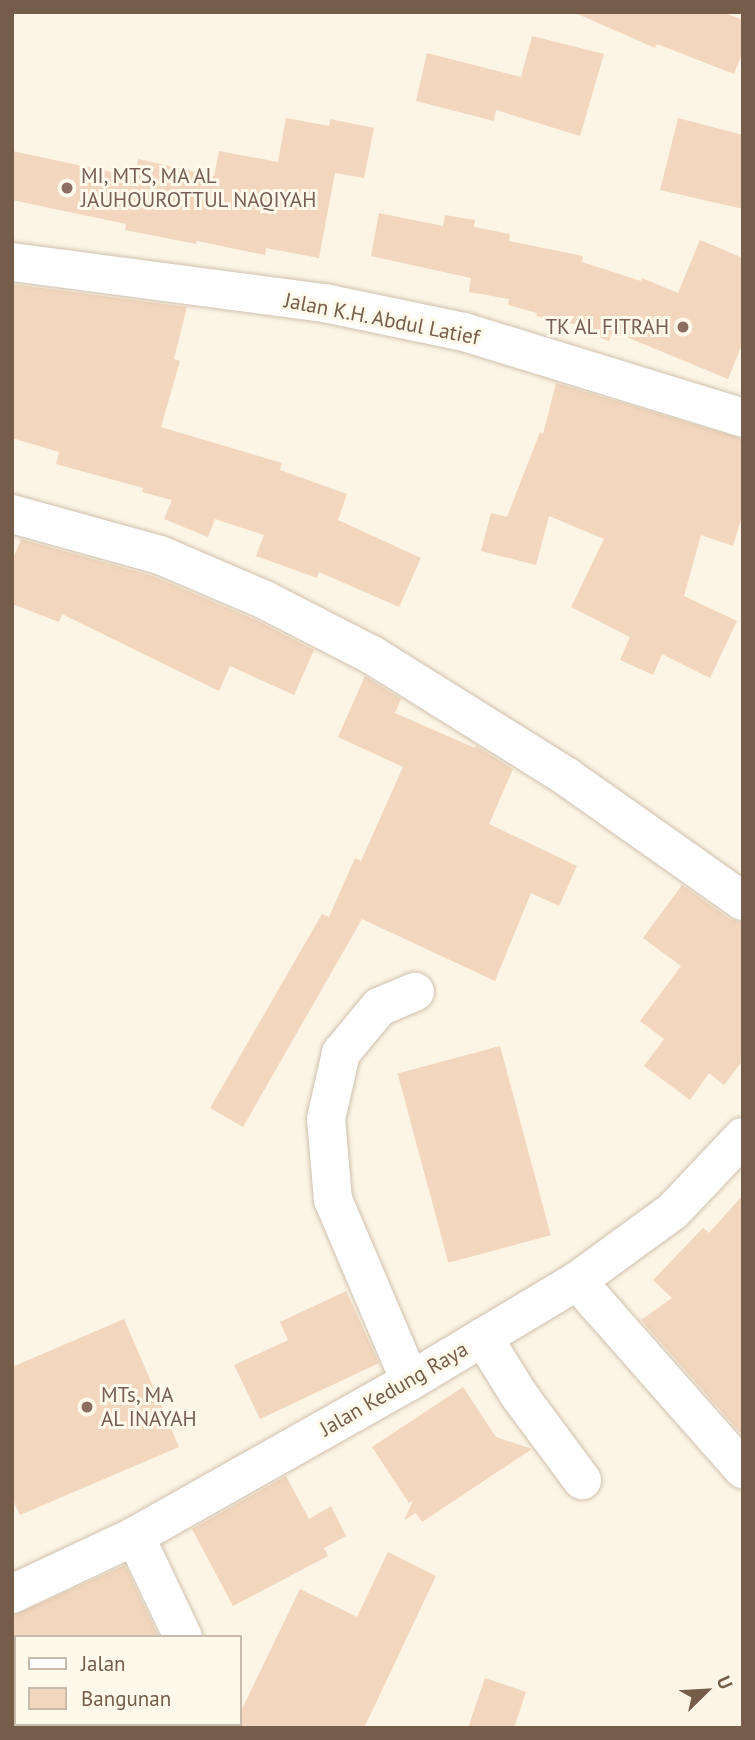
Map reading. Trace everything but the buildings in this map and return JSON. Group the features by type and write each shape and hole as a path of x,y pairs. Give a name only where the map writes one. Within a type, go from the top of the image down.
{"street":[{"name":"Jalan K.H. Abdul Latief","path":"12,262 329,304 464,332 743,418"},
{"path":"12,514 160,555 265,600 372,655 567,777 743,901"},
{"path":"410,1381 333,1200 326,1119 341,1053 379,1007 415,992"},
{"name":"Jalan Kedung Raya","path":"12,1594 135,1536 410,1381 577,1281 673,1211 741,1144"},
{"path":"577,1281 743,1469"},
{"path":"483,1337 519,1395 582,1480"},
{"path":"135,1536 182,1635"}],"place":[{"name":"MI, MTS, MA AL JAUHOUROTTUL NAQIYAH","path":"67,188"},
{"name":"TK AL FITRAH","path":"683,327"},
{"name":"MTs, MA AL INAYAH","path":"87,1407"}]}
